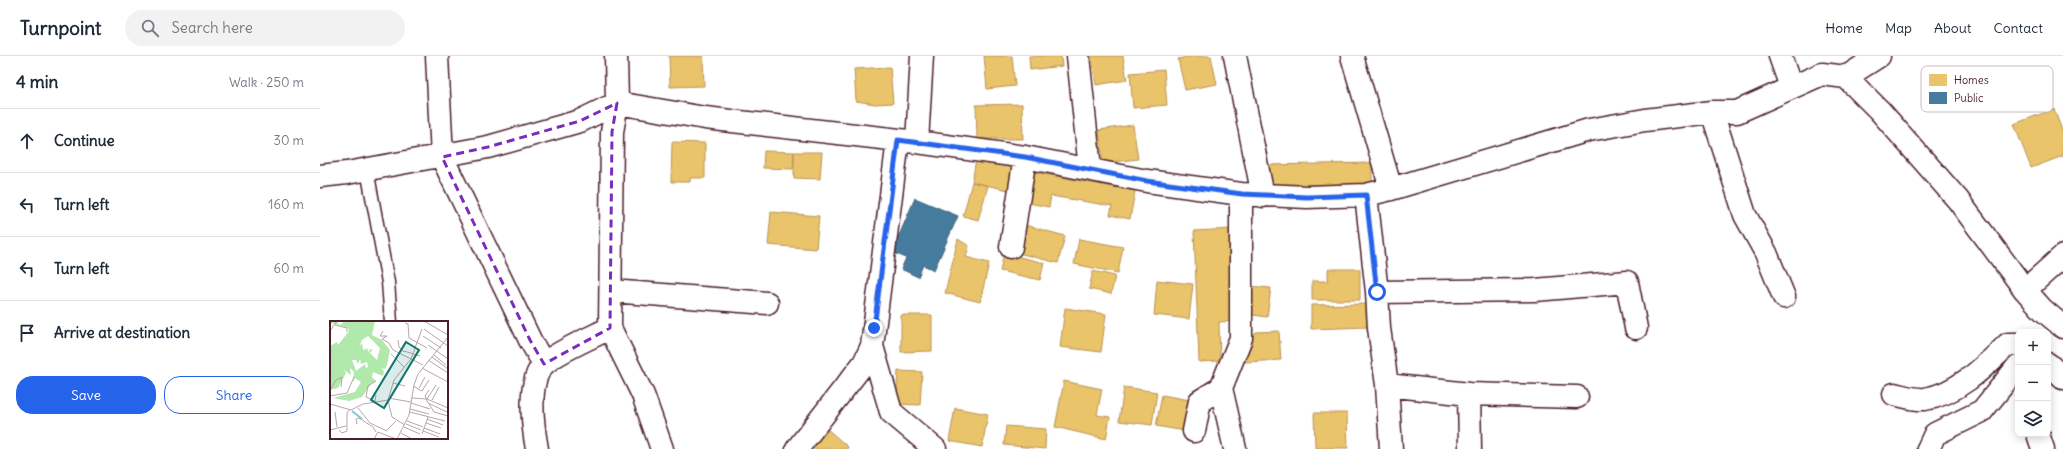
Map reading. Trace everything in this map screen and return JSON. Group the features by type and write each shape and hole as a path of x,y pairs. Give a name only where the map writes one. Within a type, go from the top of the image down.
{"street":[{"path":"437,56 442,157 530,340 544,364"},
{"path":"616,56 617,103 612,132 610,328 643,395 662,449"},
{"path":"797,449 864,363 872,346 922,56"},
{"path":"1078,56 1090,169"},
{"path":"1235,56 1263,196"},
{"path":"1352,56 1391,190"},
{"path":"1780,56 1791,87"},
{"path":"1846,78 1878,56"},
{"path":"320,176 367,170 442,157 540,134 580,121 617,103 705,118 907,141 1025,157 1147,181 1242,194 1307,197 1366,195 1391,190 1588,130 1645,120 1712,112 1737,112 1822,74 1846,78 1880,111 1958,200 2025,290 2056,327"},
{"path":"1712,112 1745,215 1766,253 1784,297"},
{"path":"1011,247 1025,157"},
{"path":"1194,431 1200,401 1220,388 1241,338 1242,194"},
{"path":"1366,195 1377,292 1379,328 1387,385 1392,449"},
{"path":"2025,290 2063,256"},
{"path":"1377,292 1528,290 1627,282 1636,328"},
{"path":"611,291 767,303"},
{"path":"537,449 531,417 535,381 544,364 610,328"},
{"path":"1894,394 1924,399 1950,390 1982,369 2008,344 2015,344"},
{"path":"872,346 891,412 935,449"},
{"path":"2049,365 2063,378"},
{"path":"1928,449 1936,434 1982,411 2015,370"},
{"path":"1387,385 1469,394 1577,397"},
{"path":"1220,388 1235,449"},
{"path":"1469,394 1470,449"},
{"path":"2039,437 2043,449"}],"lane":[{"path":"367,170 388,282 391,321"}],"highlighted area":[{"path":"617,103 612,132 610,328 544,364 530,340 442,157 488,147 580,121"}],"building: Homes":[{"path":"669,56 703,56 704,86 670,87"},
{"path":"984,56 1012,56 1015,86 987,89"},
{"path":"1029,56 1061,56 1062,66 1030,70"},
{"path":"1091,56 1123,56 1127,80 1096,85"},
{"path":"1192,56 1211,56 1217,84 1185,90 1178,59"},
{"path":"890,67 893,103 875,104 856,101 854,69"},
{"path":"1164,70 1167,105 1133,108 1130,73"},
{"path":"1022,104 1023,139 977,139 976,105"},
{"path":"2053,109 2063,133 2063,156 2031,168 2014,124 2046,112 2053,112"},
{"path":"1133,125 1138,159 1103,163 1099,130"},
{"path":"672,142 705,143 705,178 690,178 690,182 671,182"},
{"path":"764,151 794,152 793,169 763,168"},
{"path":"794,152 822,152 820,179 794,178"},
{"path":"976,159 1017,168 1012,191 972,182"},
{"path":"1372,163 1372,185 1266,186 1265,165"},
{"path":"1033,172 1135,191 1130,219 1110,215 1112,206 1051,196 1049,207 1028,203"},
{"path":"972,182 988,186 978,220 963,216"},
{"path":"771,212 819,216 816,249 768,245"},
{"path":"1025,225 1065,236 1058,263 1018,253"},
{"path":"1231,229 1235,321 1219,322 1220,361 1199,362 1194,231"},
{"path":"958,239 969,246 966,257 989,263 980,302 945,293"},
{"path":"1079,239 1123,247 1118,273 1074,264"},
{"path":"1004,253 1044,263 1040,280 1000,271"},
{"path":"1328,269 1360,269 1360,300 1312,300 1312,281 1328,281"},
{"path":"1093,271 1115,276 1111,294 1089,289"},
{"path":"1157,280 1193,284 1189,319 1154,315"},
{"path":"1249,286 1271,288 1267,317 1246,314"},
{"path":"1368,304 1369,327 1311,329 1311,305"},
{"path":"1065,308 1106,314 1101,352 1060,347"},
{"path":"901,315 932,315 932,351 901,352"},
{"path":"1279,331 1281,360 1245,362 1244,346 1256,332"},
{"path":"898,371 922,372 920,405 896,404"},
{"path":"1064,381 1102,389 1097,415 1110,417 1106,439 1055,427"},
{"path":"1124,387 1157,392 1152,425 1119,421"},
{"path":"1162,395 1190,400 1185,431 1156,426"},
{"path":"955,408 988,414 982,447 949,441"},
{"path":"1314,413 1347,413 1348,448 1315,448"},
{"path":"1006,426 1046,429 1045,449 1004,445"},
{"path":"826,428 848,447 847,449 808,449"}],"building: Public":[{"path":"915,198 958,216 934,270 923,265 918,277 901,269 906,258 892,252"}],"route":[{"path":"874,328 898,140 1025,157 1147,181 1242,194 1307,197 1366,195 1377,292"}]}
